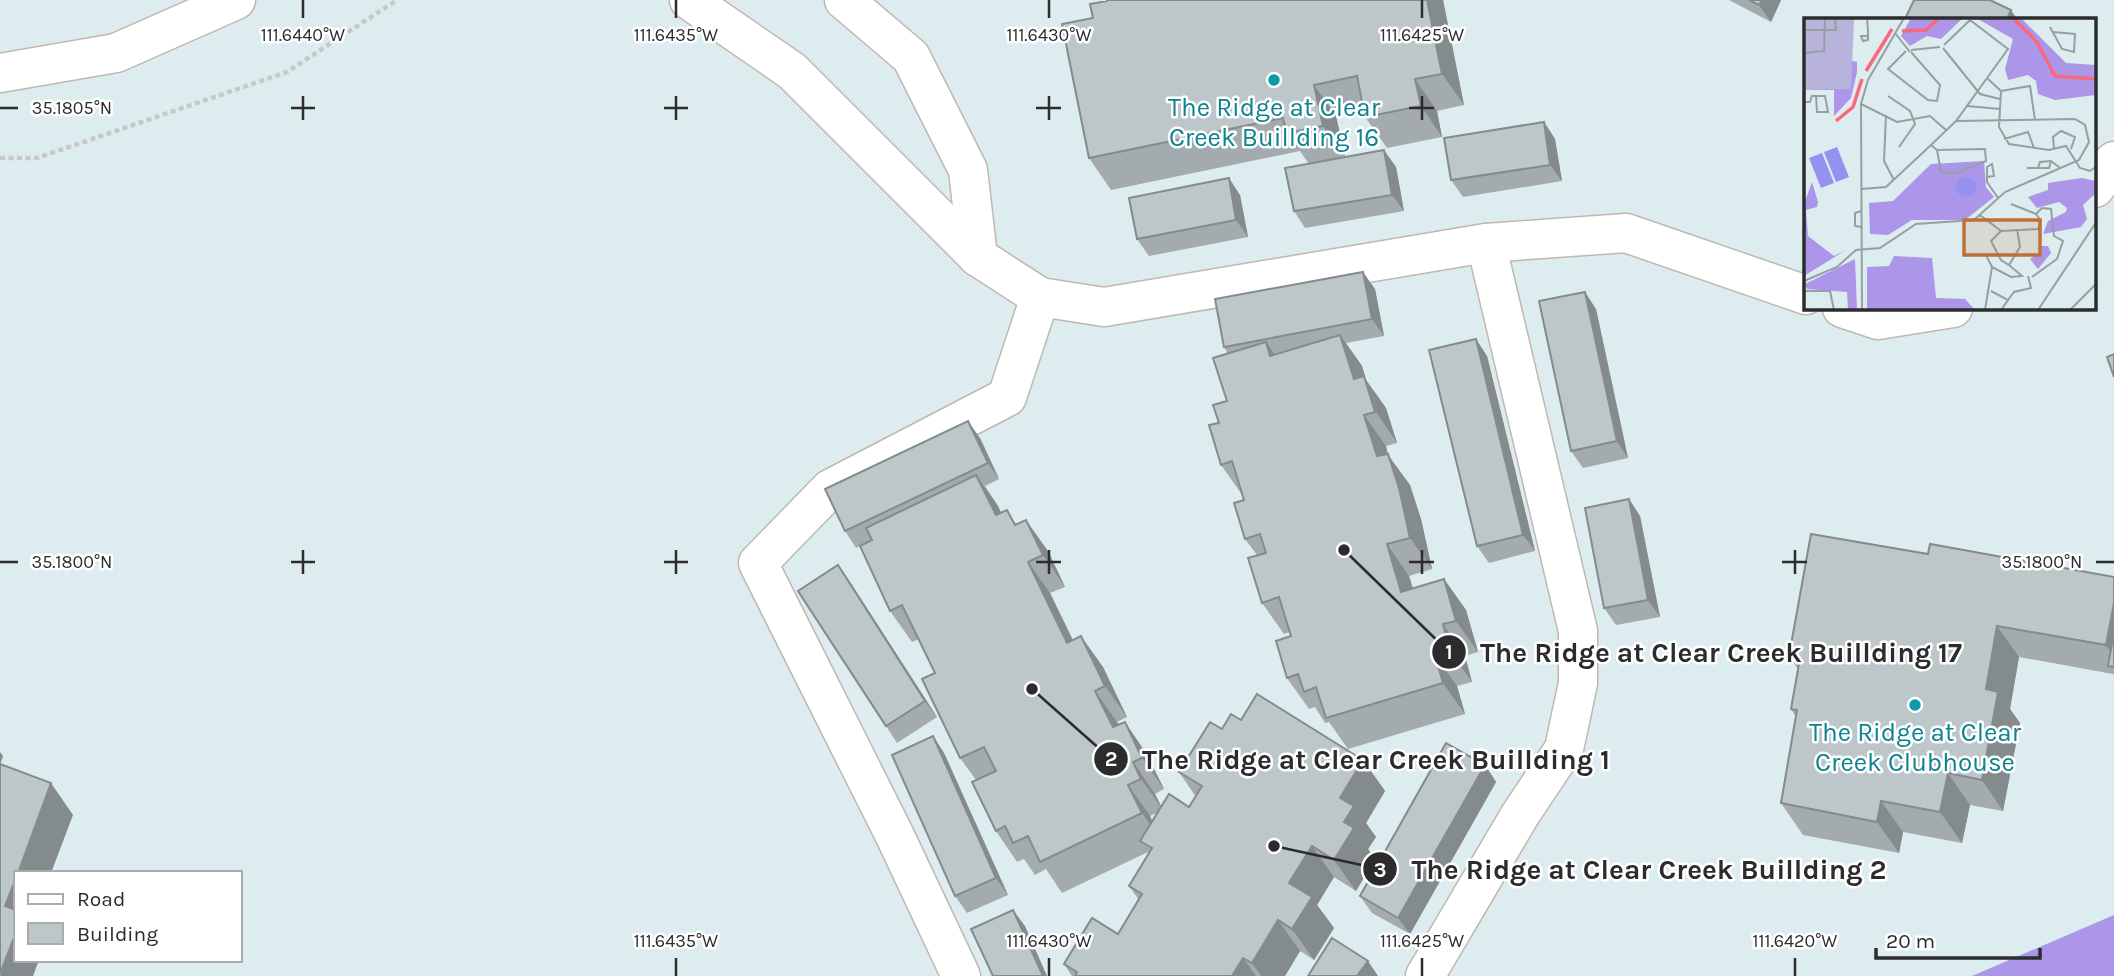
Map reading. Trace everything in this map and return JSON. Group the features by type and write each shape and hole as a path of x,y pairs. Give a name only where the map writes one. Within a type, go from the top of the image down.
{"street":[{"path":"0,73 116,53 236,0"},
{"path":"689,0 792,71 978,257 1040,297 1104,307 1486,243 1626,233 1804,294"},
{"path":"844,0 911,57 968,170 978,257"},
{"path":"2096,187 2114,160"},
{"path":"1426,976 1520,815 1564,749 1578,683 1578,631 1486,243"},
{"path":"961,976 895,836 758,563 830,489 1007,397 1040,297"},
{"path":"1848,310 1878,320 1940,310"}],"path":[{"path":"0,158 37,158 287,72 397,0"}],"shaded area":[{"path":"2114,915 2114,976 1972,976"}],"building":[{"name":"The Ridge at Clear Creek Buillding 16","path":"1107,0 1427,0 1442,74 1415,79 1421,106 1365,117 1357,76 1314,85 1323,126 1287,133 1283,118 1089,158 1062,24 1093,18 1090,4"},
{"path":"1749,0 1762,0 1759,5"},
{"path":"1914,0 1990,0 2011,10 2007,18 1905,18"},
{"path":"1544,122 1550,165 1451,180 1444,138"},
{"path":"1384,150 1392,195 1294,211 1285,168"},
{"path":"1229,178 1236,220 1137,239 1129,198"},
{"path":"1363,272 1372,319 1224,347 1215,299"},
{"path":"1585,292 1617,441 1571,451 1539,301"},
{"path":"1340,335 1354,379 1364,376 1375,412 1364,415 1377,456 1388,454 1399,488 1410,538 1387,544 1401,592 1444,579 1456,621 1443,624 1450,651 1435,655 1443,683 1326,718 1316,687 1304,692 1298,674 1287,678 1276,641 1291,636 1279,597 1262,603 1248,558 1266,553 1260,534 1245,539 1234,503 1244,500 1232,461 1221,465 1209,425 1219,423 1213,405 1227,401 1213,358 1266,342 1270,356"},
{"path":"1476,339 1523,535 1477,546 1429,350"},
{"path":"2114,354 2114,377 2107,357"},
{"path":"968,421 988,463 845,531 825,489"},
{"path":"976,475 996,515 1007,510 1015,525 1026,520 1043,555 1028,562 1067,643 1081,636 1105,686 1095,691 1113,727 1125,722 1142,758 1133,762 1141,779 1128,785 1142,813 1040,862 1028,836 1013,843 1005,826 996,831 972,782 996,771 984,747 960,758 922,679 935,673 902,605 890,611 860,546 872,540 866,528"},
{"path":"1629,499 1648,600 1604,608 1585,508"},
{"name":"The Ridge at Clear Creek Clubhouse","path":"1811,534 1928,554 1930,544 2114,577 2114,603 2106,645 1997,626 1986,689 1998,692 1982,780 1948,773 1940,812 1881,801 1877,822 1781,803 1797,710 1791,709 1800,658 1789,656"},
{"path":"838,565 925,701 886,726 798,591"},
{"path":"2114,632 2114,667 2108,666"},
{"path":"1257,694 1363,760 1340,798 1354,806 1344,822 1354,828 1334,860 1312,846 1289,883 1312,897 1292,929 1278,920 1252,963 1243,958 1232,976 1075,976 1077,972 1064,964 1092,918 1118,934 1142,894 1129,886 1152,848 1140,841 1169,794 1189,807 1202,786 1179,772 1210,722 1222,729 1231,714 1241,720"},
{"path":"933,736 996,878 955,896 892,755"},
{"path":"1446,743 1485,765 1398,918 1360,896"},
{"path":"0,764 51,783 19,871 14,871 14,883 5,906 14,909 14,937 0,974"},
{"path":"1013,910 1043,976 993,976 971,929"},
{"path":"1332,938 1368,961 1357,976 1308,976"}],"place":[{"name":"The Ridge at Clear Creek Buillding 16","path":"1274,80"},
{"name":"The Ridge at Clear Creek Buillding 17","path":"1344,550"},
{"name":"The Ridge at Clear Creek Buillding 1","path":"1032,689"},
{"name":"The Ridge at Clear Creek Clubhouse","path":"1915,705"},
{"name":"The Ridge at Clear Creek Buillding 2","path":"1274,846"}]}
